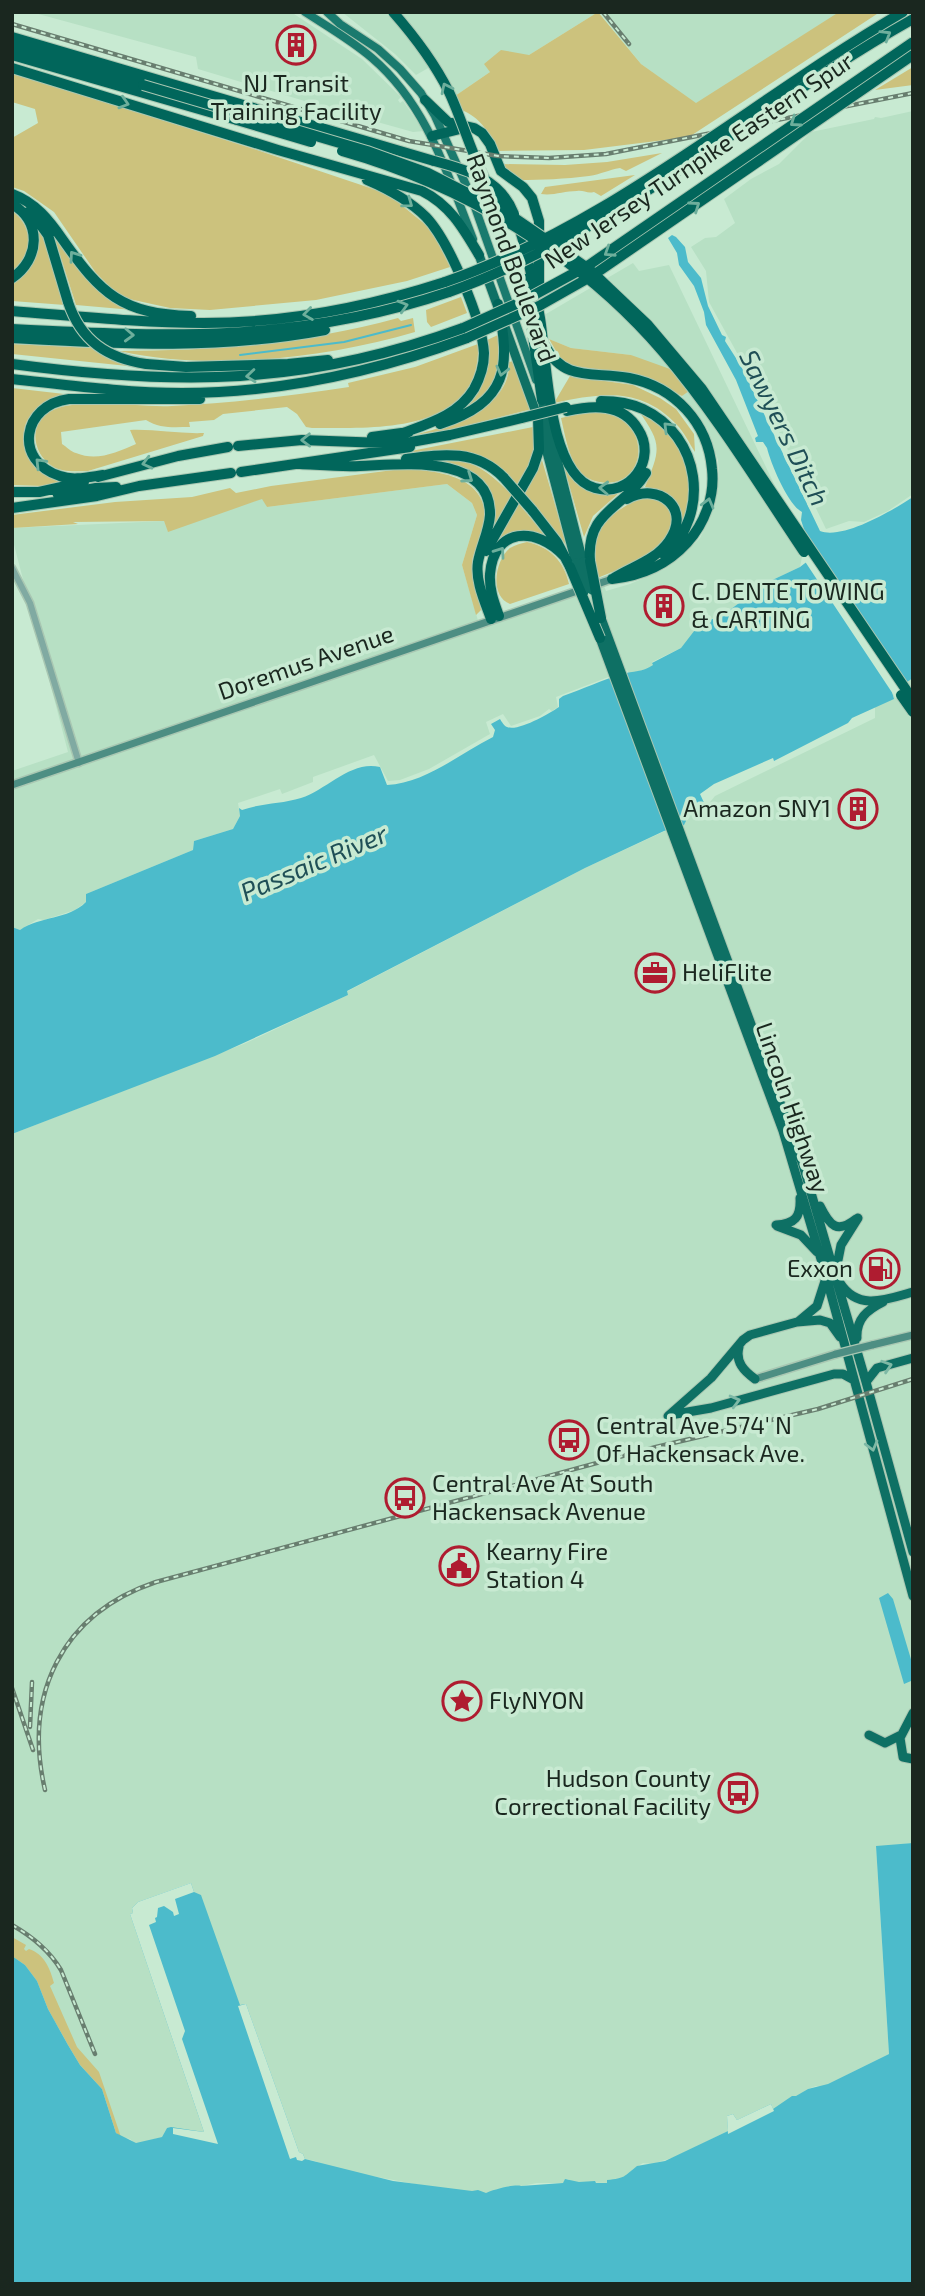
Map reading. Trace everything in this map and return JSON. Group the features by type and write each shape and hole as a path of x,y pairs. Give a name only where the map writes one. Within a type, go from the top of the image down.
{"highway":[{"path":"393,12 441,77 486,182 512,214 540,373 542,400"},
{"path":"12,311 166,322 243,321 347,308 447,287 597,211 904,12"},
{"path":"12,338 111,345 207,345 311,333 531,259 590,227 913,19"},
{"path":"12,39 119,78 145,93"},
{"path":"12,39 483,176 500,191 521,234 540,318 556,425 573,473 584,483 602,489 619,488 636,476 643,465 645,449 640,431 630,419 618,410 603,407 566,409"},
{"name":"New Jersey Turnpike Eastern Spur","path":"12,379 145,392 242,390 347,374 412,357 465,333 589,265 913,42"},
{"path":"12,47 119,78"},
{"path":"12,55 347,152 459,196 522,231 595,285 655,343 699,398 913,712"},
{"name":"New Jersey Turnpike Eastern Spur","path":"12,364 96,374 192,379 279,374 367,358 465,333 538,306 607,266 913,55"},
{"path":"12,62 145,93 409,165 512,214 555,244 603,282 676,355 714,405 913,700"},
{"path":"12,68 363,178 392,192 426,218 452,256 480,332 484,354 476,386 459,407 439,419 403,433"},
{"path":"425,100 449,122 484,135 501,171 526,190 535,205 540,239 540,318"},
{"path":"432,136 471,128"},
{"path":"278,150 427,194 442,203 454,216 479,255"},
{"path":"12,196 30,202 43,213 90,277 116,299 164,314 212,316 243,321"},
{"path":"12,196 30,210 45,229 78,325 96,346 117,357 146,364 199,366 367,358"},
{"path":"12,204 29,220 35,242 28,263 12,278"},
{"name":"Raymond Boulevard","path":"479,255 538,418 580,564"},
{"path":"347,440 425,429 458,417 479,406 494,393 503,375 505,359 504,332 498,304"},
{"path":"12,329 137,335 207,335 281,330 358,318"},
{"path":"543,342 556,362 570,371 631,378 663,390 688,411 705,439 713,476 710,501 695,533 668,560 628,578 612,579"},
{"path":"103,475 67,478 53,474 38,463 31,452 28,436 32,423 42,410 56,402 69,399 196,399 242,390"},
{"name":"Raymond Boulevard","path":"542,400 580,564"},
{"path":"12,497 50,496 96,488 139,486 439,442 589,401 611,401 640,408 661,420 683,446 693,473 694,500 687,527 673,549 649,570"},
{"path":"600,638 580,564 599,519 644,477 651,448 648,432 639,418 611,401"},
{"path":"479,578 487,547 535,463 539,446 538,418"},
{"path":"12,492 39,492 62,488 178,456 233,447 302,440 383,443 419,441 523,420"},
{"path":"379,465 435,455 462,455 484,462 504,478 550,531 564,556"},
{"path":"300,464 347,467 441,466 464,474 477,484 487,498 490,514 477,565 479,578 495,618"},
{"path":"12,508 97,496 139,486"},
{"path":"609,510 632,496 650,492 668,500 677,522 674,534 662,550 644,563 612,579"},
{"path":"495,618 490,573 495,556 503,545 521,535 535,535 580,564 601,618"},
{"name":"Lincoln Highway","path":"601,618 804,1182 866,1382 913,1552"},
{"name":"Lincoln Highway","path":"600,638 768,1079"},
{"path":"804,1182 798,1218 789,1224 776,1225 804,1237 820,1256"},
{"path":"797,1322 819,1304 841,1245 858,1218 844,1226 833,1225 804,1182"},
{"name":"Lincoln Highway","path":"804,1182 820,1256 831,1276 844,1344 913,1596"},
{"path":"831,1276 857,1300 888,1299 913,1292"},
{"path":"858,1358 859,1322 869,1310 888,1299"},
{"path":"844,1344 828,1322 820,1320 797,1322 750,1335 706,1384 668,1416 711,1408 834,1374 843,1374 854,1380"},
{"path":"740,1345 740,1363 755,1379"},
{"path":"866,1382 877,1368 913,1358"},
{"path":"913,1713 901,1735 900,1749 903,1757 913,1759"},
{"path":"869,1735 885,1743 901,1735"}],"main road":[{"name":"Raymond Boulevard","path":"305,12 342,36 387,73 414,106 432,136 479,255"},
{"name":"Raymond Boulevard","path":"327,12 390,59 412,82 443,132 471,196 542,400"},
{"name":"Doremus Avenue","path":"12,785 612,579"},
{"path":"755,1379 836,1354 913,1335"}],"street":[{"path":"12,568 30,603 79,763"}],"shaded area":[{"path":"31,12 291,12 362,59 401,97 398,100 400,103 403,101 424,131 413,132 198,69 196,57"},
{"path":"342,12 598,12 529,55 490,72 455,96 437,63 416,75 395,54"},
{"path":"598,12 641,64 696,103 839,12 880,12 689,137 584,150 496,151 483,125 460,109 455,96 490,72 484,64 501,50 529,55"},
{"path":"599,12 840,12 696,104 641,64"},
{"path":"913,67 913,85 875,90"},
{"path":"12,73 388,194 432,230 450,267 407,281 316,300 210,310 170,308 120,297 96,273 54,212 24,191 12,187 12,138 38,123 35,109 12,102"},
{"path":"913,111 913,494 888,511 864,522 849,521 826,529 770,413 709,302 706,271 691,247 705,238 716,237 735,223 724,199 751,179 779,164 811,132"},
{"path":"662,153 626,171 620,168 562,179 520,180 501,164 565,165 607,162"},
{"path":"635,175 601,196 594,192 579,191 541,194 545,187"},
{"path":"12,211 24,224 29,241 25,258 12,271"},
{"path":"32,214 42,231 65,305 12,301 12,282 29,268 37,253 37,235"},
{"path":"52,230 68,253 133,310 76,305"},
{"path":"633,263 639,271 669,265 777,490 797,525 804,547 800,567 766,583 734,607 708,621 681,648 652,662 653,665 649,668 629,674 627,670 556,697 558,707 552,711 549,709 540,716 511,726 503,714 486,722 490,734 429,769 400,780 388,781 374,755 313,777 313,782 282,794 280,789 238,803 240,816 233,829 194,841 193,850 86,894 86,902 75,910 44,920 38,919 20,930 12,927 12,771 68,752 12,537 12,528 164,521 168,531 263,498 267,507 447,484 472,503 477,515 462,565 479,624 602,581 606,591 630,584 665,569 700,538 710,518 719,476 718,460 707,428 682,396 688,391 631,355 571,348 549,339 546,314"},
{"path":"461,297 467,313 431,327 427,322 426,310"},
{"path":"398,318 401,321 413,318 415,332 306,355 192,361 119,351 260,344 329,334"},
{"path":"500,334 501,358 496,381 485,396 468,406 485,341"},
{"path":"549,339 571,348 631,355 670,369 689,391 682,396 639,375 566,365"},
{"path":"12,344 93,348 112,359 147,368 12,354"},
{"path":"478,344 475,374 462,396 444,411 420,420 365,428 312,428 306,427 297,414 287,407 223,414 214,420 189,422 190,427 162,426 146,420 61,432 62,444 74,452 92,457 107,455 136,444 130,430 204,433 203,436 88,471 56,468 46,461 37,447 38,424 49,412 61,407 92,404 194,405 349,387 348,383 415,367"},
{"path":"514,361 532,409 453,429 415,435 461,420 489,403 500,392 507,378 509,362"},
{"path":"570,376 633,385 660,398 676,409 694,434 695,452 680,428 663,412 634,398 604,395 554,403"},
{"path":"12,388 73,395 48,401 32,413 24,436 32,458 41,468 64,483 43,486 12,485"},
{"path":"638,410 670,432 684,453 691,477 691,490 687,515 682,526 679,510 672,499 645,487 654,463 656,447 655,439"},
{"path":"583,413 604,413 620,419 631,429 637,441 638,455 634,467 626,477 612,482 595,481 578,470 569,451 561,418"},
{"path":"538,426 532,460 516,486 488,460 465,452 401,457 401,453"},
{"path":"458,459 488,473 513,496 492,534 488,534 494,506 490,496 473,480 438,462"},
{"path":"542,460 567,546 524,495"},
{"path":"562,460 598,492 619,493 593,516 584,537"},
{"path":"401,469 429,471 457,478 478,494 484,506 485,522 472,563 481,604 481,610 476,615 462,565 477,515 472,503 447,484 267,507 262,499 168,532 164,521 73,522 78,524 12,528 12,515 115,502 192,497 230,488 236,493"},
{"path":"641,497 659,501 669,510 672,527 667,538 647,555 598,578 595,548 601,528 616,512"},
{"path":"518,503 545,535 526,531 511,533 500,543 490,560 487,558"},
{"path":"527,542 543,547 555,556 564,568 569,584 510,604 499,594 496,578 498,569 510,548"},
{"path":"913,678 913,1843 876,1847 889,2054 823,2087 808,2089 774,2111 762,2108 737,2120 728,2131 675,2157 652,2164 643,2163 627,2177 607,2183 572,2182 568,2179 563,2183 537,2183 486,2193 447,2190 334,2169 305,2159 299,2153 246,2004 238,2006 190,1883 138,1902 130,1914 205,2132 167,2128 162,2137 136,2144 121,2137 102,2089 53,2019 37,1981 25,1965 12,1956 12,1134 246,1043 348,995 346,992 585,868 684,825 687,813 706,807 715,796 875,718 875,706 894,698 892,692"},
{"path":"12,1937 26,1945 26,1951 29,1949 39,1954 48,1967 54,1983 50,1986 77,2047 99,2072 121,2137 116,2133 102,2089 80,2065 48,2009 37,1981 25,1965 12,1956"}],"water":[{"name":"Passaic River","path":"672,235 685,247 688,262 701,278 708,306 741,366 820,531 830,533 854,528 913,497 913,678 892,692 894,699 852,718 848,723 774,761 773,758 714,784 700,794 706,807 702,809 695,806 692,811 684,812 684,825 664,831 585,868 347,991 348,995 215,1056 12,1134 12,927 20,930 36,922 71,912 86,902 86,894 193,850 194,841 233,829 240,816 239,808 242,810 301,798 359,768 380,767 387,785 415,779 442,767 493,737 495,730 491,724 500,719 507,727 518,727 559,707 559,699 563,696 653,665 652,663 681,648 698,626 727,612 766,583 800,567 813,557 801,520 802,512 786,493 767,448 763,442 756,442 755,438 758,436 736,380 706,325 694,286 679,265 677,253 668,238"},
{"path":"888,1593 893,1599 913,1666 911,1681 904,1684 879,1598"},
{"path":"913,1843 913,2284 12,2284 12,1956 25,1965 37,1981 48,2009 80,2065 102,2089 116,2133 136,2143 162,2137 167,2128 171,2127 204,2132 130,1914 138,1902 191,1883 194,1892 201,1895 240,2005 246,2004 299,2152 305,2159 393,2181 486,2193 513,2186 563,2183 565,2179 607,2183 607,2180 618,2179 637,2166 665,2161 728,2131 727,2116 733,2114 737,2120 771,2104 773,2109 792,2096 828,2084 889,2054 876,1846"}],"pier":[{"path":"809,555 908,685 895,694 897,700 804,560"},
{"path":"191,1883 194,1892 175,1899 179,1914 174,1916 173,1912 164,1906 158,1908 156,1922 149,1925 185,2031 182,2039 218,2144 173,2134 173,2128 204,2132 130,1914 138,1902"},
{"path":"246,2004 299,2152 305,2159 302,2161 296,2157 290,2159 238,2006"},
{"path":"771,2104 774,2111 728,2134 727,2116 733,2114 737,2120"}],"waterway":[{"path":"240,355 344,342 411,325"}],"railway":[{"path":"603,12 629,44"},
{"path":"12,24 409,141 498,156 549,158 606,154 913,93"},
{"path":"45,1790 40,1755 40,1722 45,1691 57,1662 73,1637 95,1615 123,1596 156,1582 656,1447 818,1409 913,1379"},
{"path":"30,1727 32,1682"},
{"path":"12,1688 33,1750"},
{"path":"12,1925 40,1944 61,1970 95,2054"}],"place":[{"name":"NJ Transit Training Facility","path":"296,45"},
{"name":"C. DENTE TOWING & CARTING","path":"664,606"},
{"name":"Amazon SNY1","path":"858,809"},
{"name":"HeliFlite","path":"655,973"},
{"name":"Exxon","path":"880,1269"},
{"name":"Central Ave 574' N Of Hackensack Ave.","path":"569,1440"},
{"name":"Central Ave At South Hackensack Avenue","path":"405,1498"},
{"name":"Kearny Fire Station 4","path":"459,1566"},
{"name":"FlyNYON","path":"462,1701"},
{"name":"Hudson County Correctional Facility","path":"738,1793"}],"water label":[{"name":"Sawyers Ditch","path":"784,428"}]}
